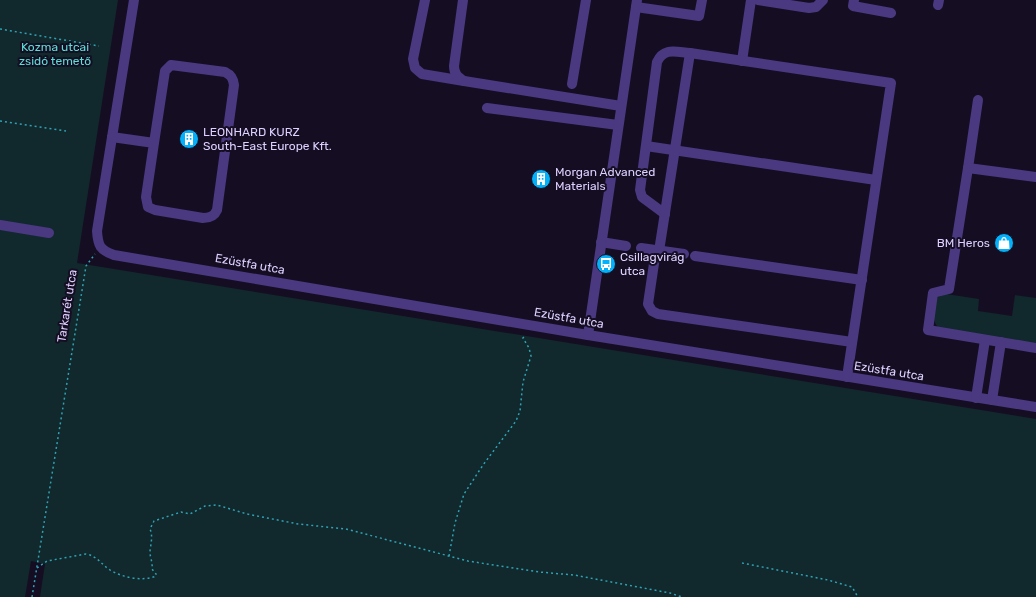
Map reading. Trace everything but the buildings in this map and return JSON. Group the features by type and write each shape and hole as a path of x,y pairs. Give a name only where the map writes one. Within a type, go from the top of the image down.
{"street":[{"path":"100,248 97,231 134,0"},
{"path":"425,0 413,59 415,68 422,74 621,106"},
{"path":"463,0 454,66 456,74 464,81"},
{"path":"572,84 586,0"},
{"path":"588,335 636,3 699,16 702,0"},
{"path":"742,60 751,0"},
{"path":"758,0 809,8 816,7 823,0"},
{"path":"854,0 852,6 891,13"},
{"path":"665,214 642,197 641,193 657,62 660,55 668,52 690,53 891,84 847,377"},
{"path":"690,53 665,214 648,304 652,311 658,314 852,342"},
{"path":"174,64 224,72 230,76 234,81 234,85 217,210 213,216 203,218 155,210 148,207 146,197 154,143 165,71 168,66 174,64"},
{"path":"978,100 949,289 933,293 928,330 1036,348"},
{"path":"486,108 618,125"},
{"path":"112,136 154,143"},
{"path":"646,146 876,180"},
{"path":"968,168 1036,177"},
{"path":"0,225 49,233"},
{"path":"601,242 626,246"},
{"name":"Ezüstfa utca","path":"100,248 114,255 588,335 1036,407"},
{"path":"641,248 684,254"},
{"path":"695,256 862,280"},
{"path":"976,398 986,340"},
{"path":"992,400 1001,342"}],"path":[{"path":"0,30 99,46"},
{"path":"0,121 66,131"},
{"name":"Tarkarét utca","path":"32,597 86,266 100,248"},
{"path":"449,556 455,523 464,494 482,465 516,421 520,411 523,382 530,356 529,348 523,337 535,326"},
{"path":"37,568 47,561 86,554 93,555 98,558 115,573 130,577 149,579 156,575 152,569 152,561 149,551 152,542 152,533 150,529 154,521 181,512 190,514 211,505 298,524 346,529 468,561 508,568 574,575 670,593 682,597"},
{"path":"742,563 828,580 852,587 858,597"}],"green space":[{"name":"Kozma utcai zsidó temető","path":"0,0 118,0 77,263 1036,419 1036,597 40,597 45,564 31,561 25,597 0,597"},
{"path":"946,294 979,299 978,311 1012,316 1015,295 1036,298 1036,345 941,330 934,320 934,307 936,298"}],"place":[{"name":"LEONHARD KURZ South-East Europe Kft.","path":"189,139"},
{"name":"Morgan Advanced Materials","path":"541,179"},
{"name":"BM Heros","path":"1004,243"},
{"name":"Csillagvirág utca","path":"606,264"}]}
